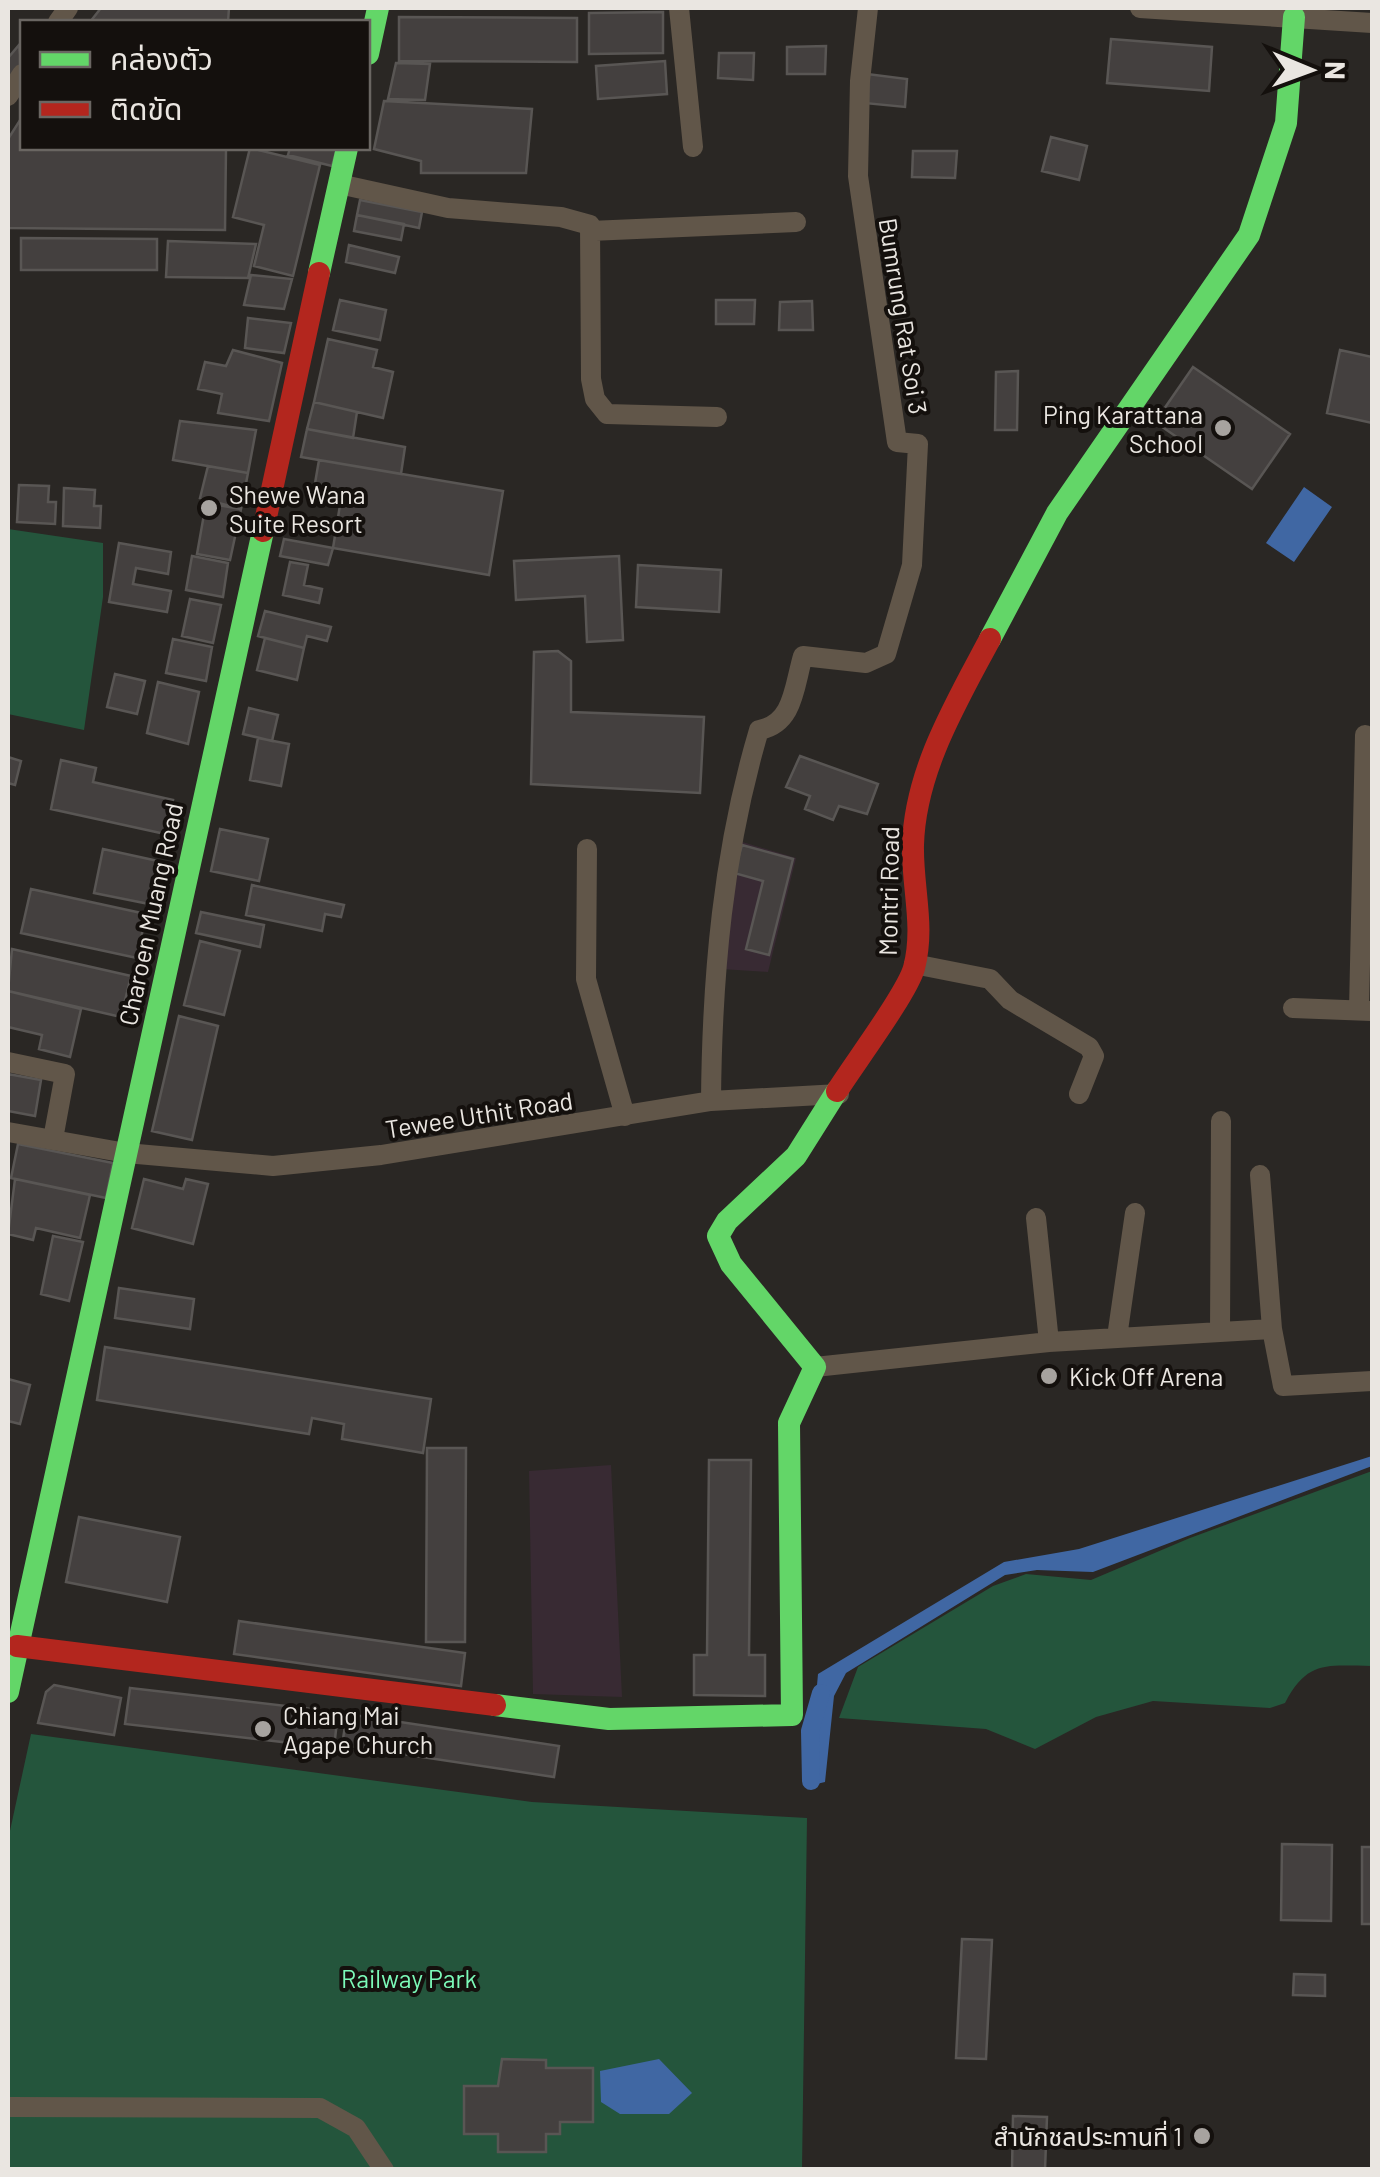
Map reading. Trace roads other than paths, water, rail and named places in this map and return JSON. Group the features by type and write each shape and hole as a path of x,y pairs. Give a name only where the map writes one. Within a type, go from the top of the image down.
{"street":[{"path":"370,45 378,8"},
{"path":"679,8 693,146"},
{"name":"Bumrung Rat Soi 3","path":"711,1101 712,1004 720,920 744,782 759,730 776,728 786,717 802,656 866,663 886,654 912,565 918,444 897,442 858,176 868,8"},
{"path":"1140,8 1372,23"},
{"name":"Montri Road","path":"815,1367 731,1264 718,1236 727,1221 796,1156 839,1094 914,964 920,914 913,846 920,795 945,723 1057,513 1248,235 1286,123 1294,17"},
{"name":"Charoen Muang Road","path":"8,1686 347,150"},
{"path":"339,184 448,208 562,217 590,225 591,380 595,399 608,414 717,417"},
{"path":"590,231 796,222"},
{"path":"1293,1008 1366,1010 1365,735"},
{"path":"588,850 586,979 625,1116"},
{"path":"914,964 990,979 1010,1000 1089,1047 1094,1056 1079,1094"},
{"path":"8,1062 65,1074 53,1140"},
{"name":"Tewee Uthit Road","path":"8,1132 126,1154 273,1166 381,1155 711,1101 839,1094"},
{"path":"1220,1332 1221,1121"},
{"path":"1260,1175 1272,1329 1283,1386 1372,1381"},
{"path":"1118,1337 1135,1213"},
{"path":"1036,1218 1050,1342"},
{"path":"18,1646 609,1719 792,1715 789,1423 815,1367 1050,1342 1272,1329"},
{"path":"8,2106 320,2108 356,2128 384,2170"}],"water":[{"path":"1304,487 1332,507 1294,562 1266,543"},
{"path":"1372,1456 1372,1466 1093,1572 1037,1570 1005,1575 846,1673 834,1696 825,1782 808,1786 818,1674 1004,1562 1079,1549"},
{"path":"659,2059 692,2093 669,2114 620,2114 601,2102 600,2071"}],"waterway":[{"path":"811,1781 810,1731 821,1693"}],"place":[{"name":"Ping Karattana School","path":"1223,428"},
{"name":"Shewe Wana Suite Resort","path":"209,508"},
{"name":"Kick Off Arena","path":"1049,1376"},
{"name":"Chiang Mai Agape Church","path":"263,1729"},
{"name":"สำนักชลประทานที่ 1","path":"1202,2136"}],"park label":[{"name":"Railway Park","path":"409,1978"}]}
